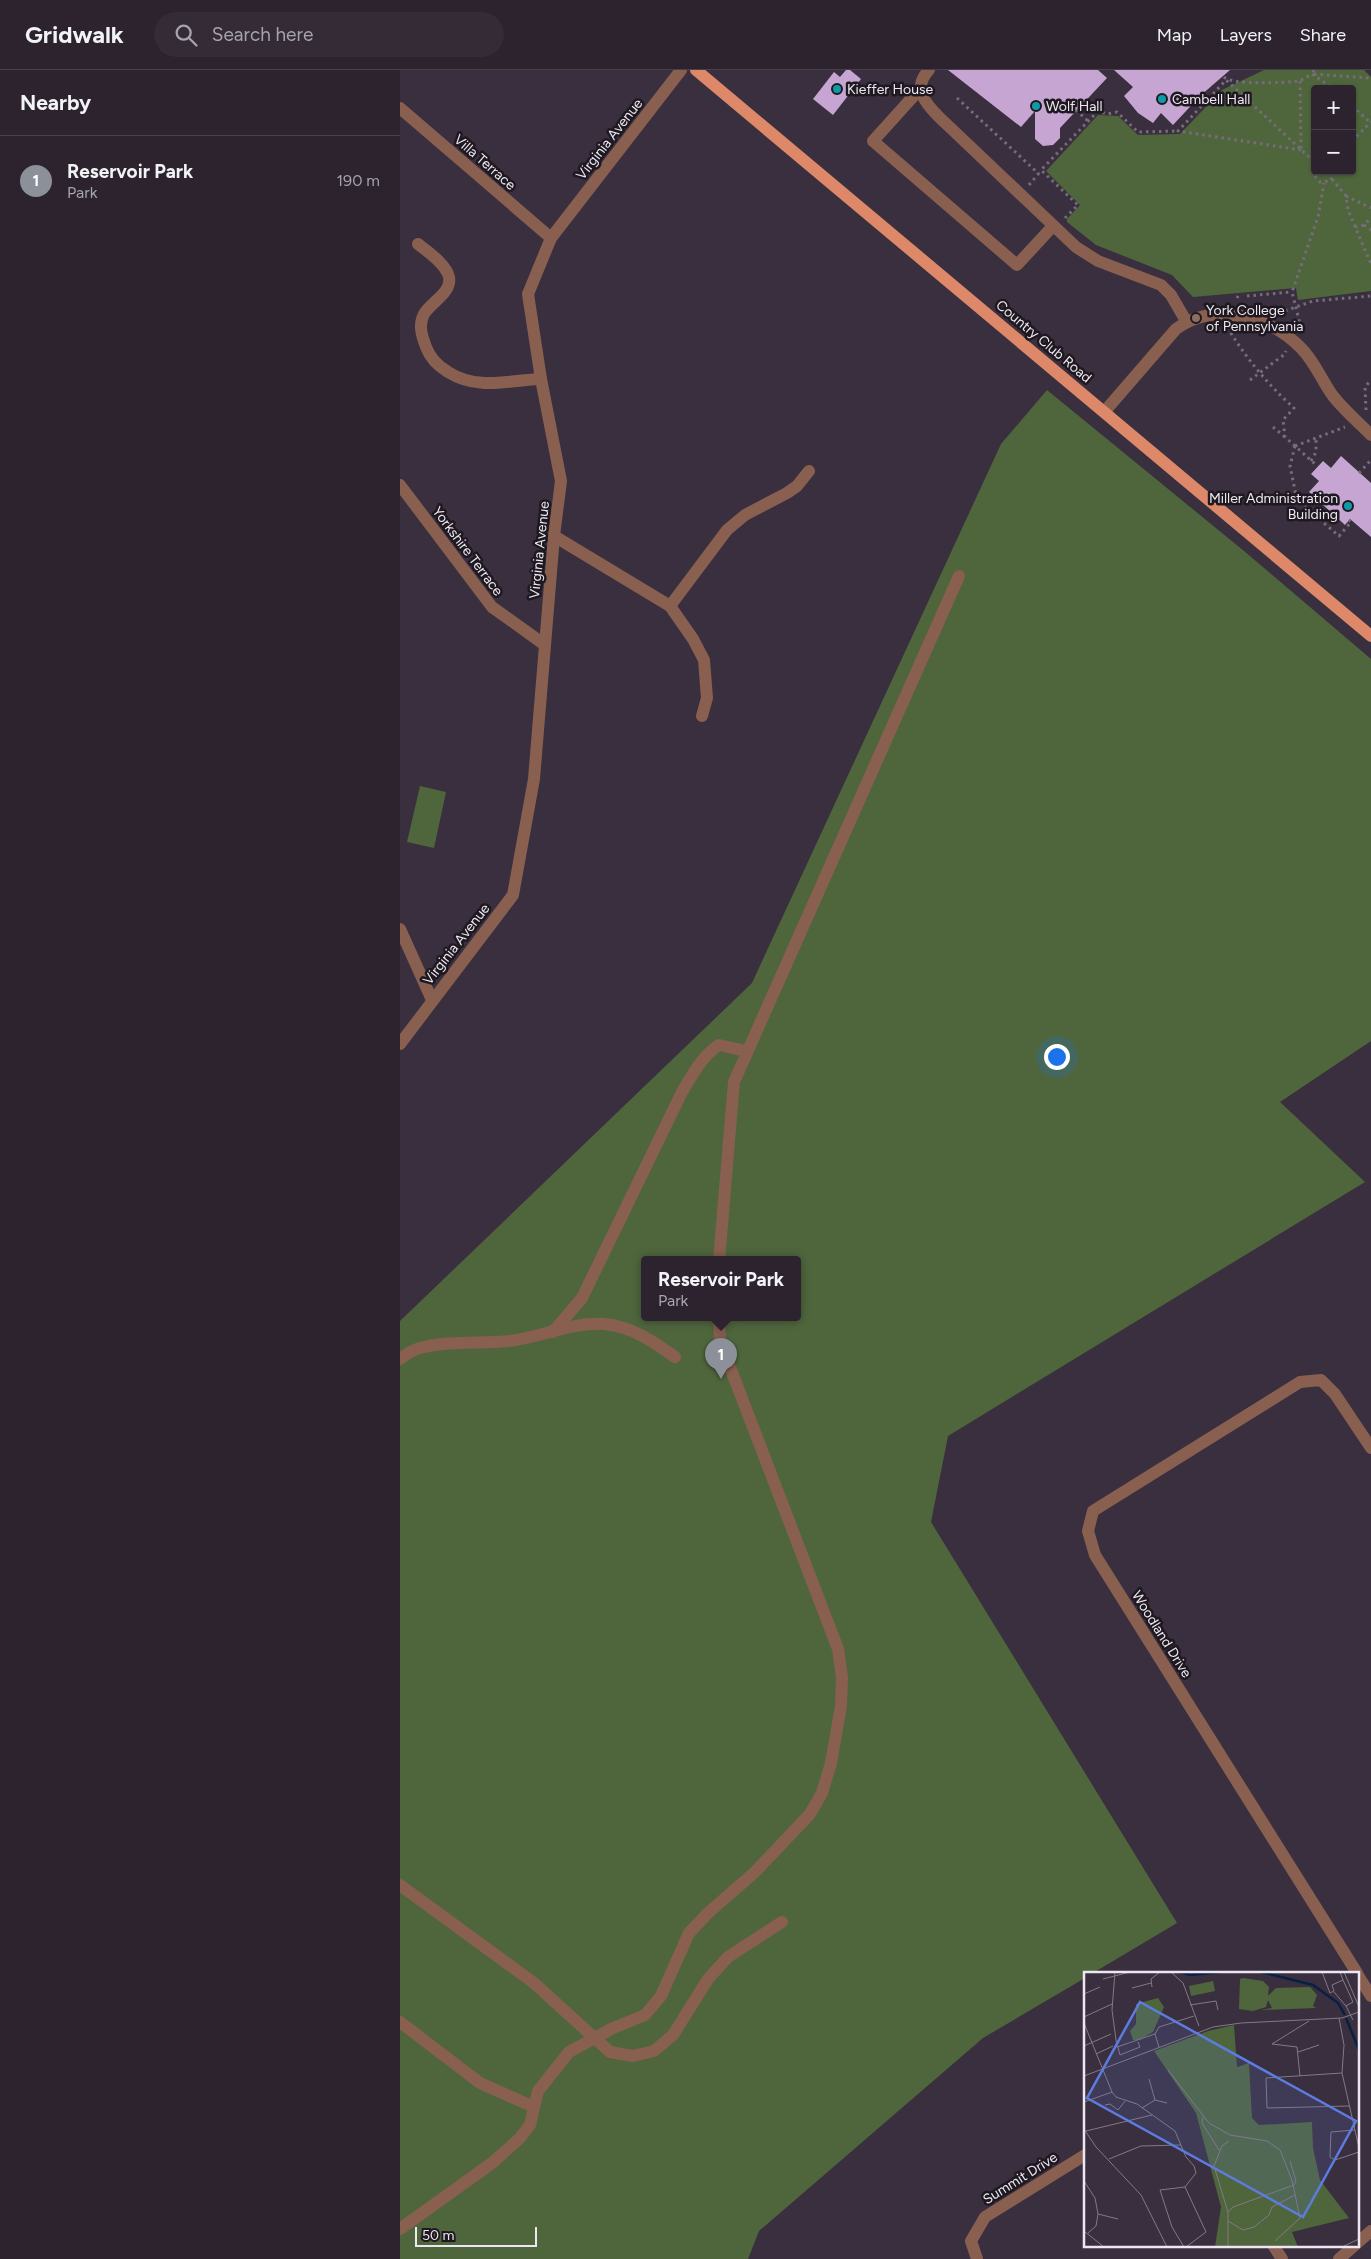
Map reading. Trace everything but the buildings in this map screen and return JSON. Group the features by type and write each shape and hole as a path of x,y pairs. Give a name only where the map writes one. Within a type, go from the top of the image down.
{"main road":[{"name":"Country Club Road","path":"696,70 1371,636"}],"street":[{"name":"Virginia Avenue","path":"400,1044 513,894 534,779 554,536 561,481 541,379 528,294 551,238 681,70"},
{"path":"929,70 920,83 920,89 926,104 1076,247 1098,261 1161,285 1171,295 1186,321"},
{"path":"920,89 873,141 1017,265 1052,226"},
{"name":"Villa Terrace","path":"400,108 551,238"},
{"path":"418,244 445,269 448,276 446,290 425,312 421,322 423,339 433,360 454,376 477,384 541,379"},
{"path":"1105,411 1176,329 1186,321 1203,315 1224,313 1258,321 1287,337 1308,356 1333,397 1371,434"},
{"path":"670,606 727,530 745,515 797,486 809,471"},
{"name":"Yorkshire Terrace","path":"400,485 492,607 545,644"},
{"path":"554,536 670,606 693,639 704,660 707,678 707,698 702,716"},
{"path":"719,1256 734,1082 746,1051 959,576"},
{"path":"400,929 432,1000"},
{"path":"553,1332 582,1298 682,1092 697,1067 708,1052 718,1045 746,1051"},
{"path":"400,2229 492,2163 520,2138 530,2125 538,2092 569,2052 594,2038 645,2015 661,1996 689,1933 708,1913 762,1865 810,1814 822,1793 831,1763 840,1715 842,1677 838,1649 720,1341 719,1321"},
{"path":"400,1360 417,1349 438,1344 511,1341 575,1326 604,1324 630,1331 652,1340 675,1357"},
{"name":"Woodland Drive","path":"1356,1972 1095,1555 1088,1531 1093,1511 1300,1382 1321,1380 1335,1394 1371,1448"},
{"path":"400,1885 534,1983 610,2052 633,2056 654,2051 674,2035 708,1979 728,1957 782,1922"},
{"name":"Woodland Drive","path":"1358,1975 1371,1996"},
{"path":"400,2022 480,2083 534,2107"},
{"name":"Summit Drive","path":"977,2259 971,2241 985,2217 1084,2156"},
{"path":"1358,2242 1371,2231"},
{"path":"1274,2246 1282,2259"},
{"path":"1339,2259 1354,2246"}],"path":[{"path":"1225,78 1300,81 1313,72 1371,78"},
{"path":"1313,72 1330,85"},
{"path":"1178,131 1225,78"},
{"path":"1225,78 1311,159"},
{"path":"1300,81 1301,150"},
{"path":"957,98 1078,205 1065,218 1066,223"},
{"path":"1076,110 1088,121"},
{"path":"1356,110 1371,123 1356,137"},
{"path":"1026,188 1098,111 1107,114 1117,112 1138,132 1178,131 1301,150"},
{"path":"1313,175 1314,178 1324,183"},
{"path":"1324,183 1332,179 1334,175"},
{"path":"1332,179 1346,196 1371,208"},
{"path":"1302,331 1294,306 1292,292 1318,217 1324,183"},
{"path":"1346,196 1348,210 1371,264"},
{"path":"1355,228 1364,225 1371,218"},
{"path":"1364,225 1371,230"},
{"path":"1247,296 1292,292"},
{"path":"1279,313 1294,306 1313,301 1371,296"},
{"path":"1231,324 1229,330 1260,374 1294,408 1283,420 1285,437"},
{"path":"1250,380 1286,354 1287,347"},
{"path":"1359,407 1366,413 1365,387 1371,380"},
{"path":"1273,427 1315,464"},
{"path":"1294,446 1336,431"},
{"path":"1311,461 1316,452 1316,438"},
{"path":"1294,446 1290,466 1297,500 1339,536 1351,522 1349,520"},
{"path":"1359,473 1371,460"}],"green space":[{"path":"1264,70 1364,70 1371,77 1371,291 1298,300 1296,288 1193,297 1172,275 1096,245 1067,222 1067,219 1080,205 1046,171 1098,115 1118,116 1138,135 1180,134 1222,90"},
{"path":"1047,390 1244,551 1371,659 1371,1041 1280,1102 1365,1182 948,1436 931,1522 1177,1923 1095,1972 1084,1972 1084,1979 983,2038 759,2231 748,2259 400,2259 400,1321 752,983 1001,444"},
{"path":"420,786 446,792 434,848 407,842"}],"place":[{"name":"Kieffer House","path":"837,89"},
{"name":"Cambell Hall","path":"1162,99"},
{"name":"Wolf Hall","path":"1036,106"},
{"name":"York College of Pennsylvania","path":"1196,318"},
{"name":"Miller Administration Building","path":"1348,506"},
{"name":"Reservoir Park","path":"721,1379"}]}
